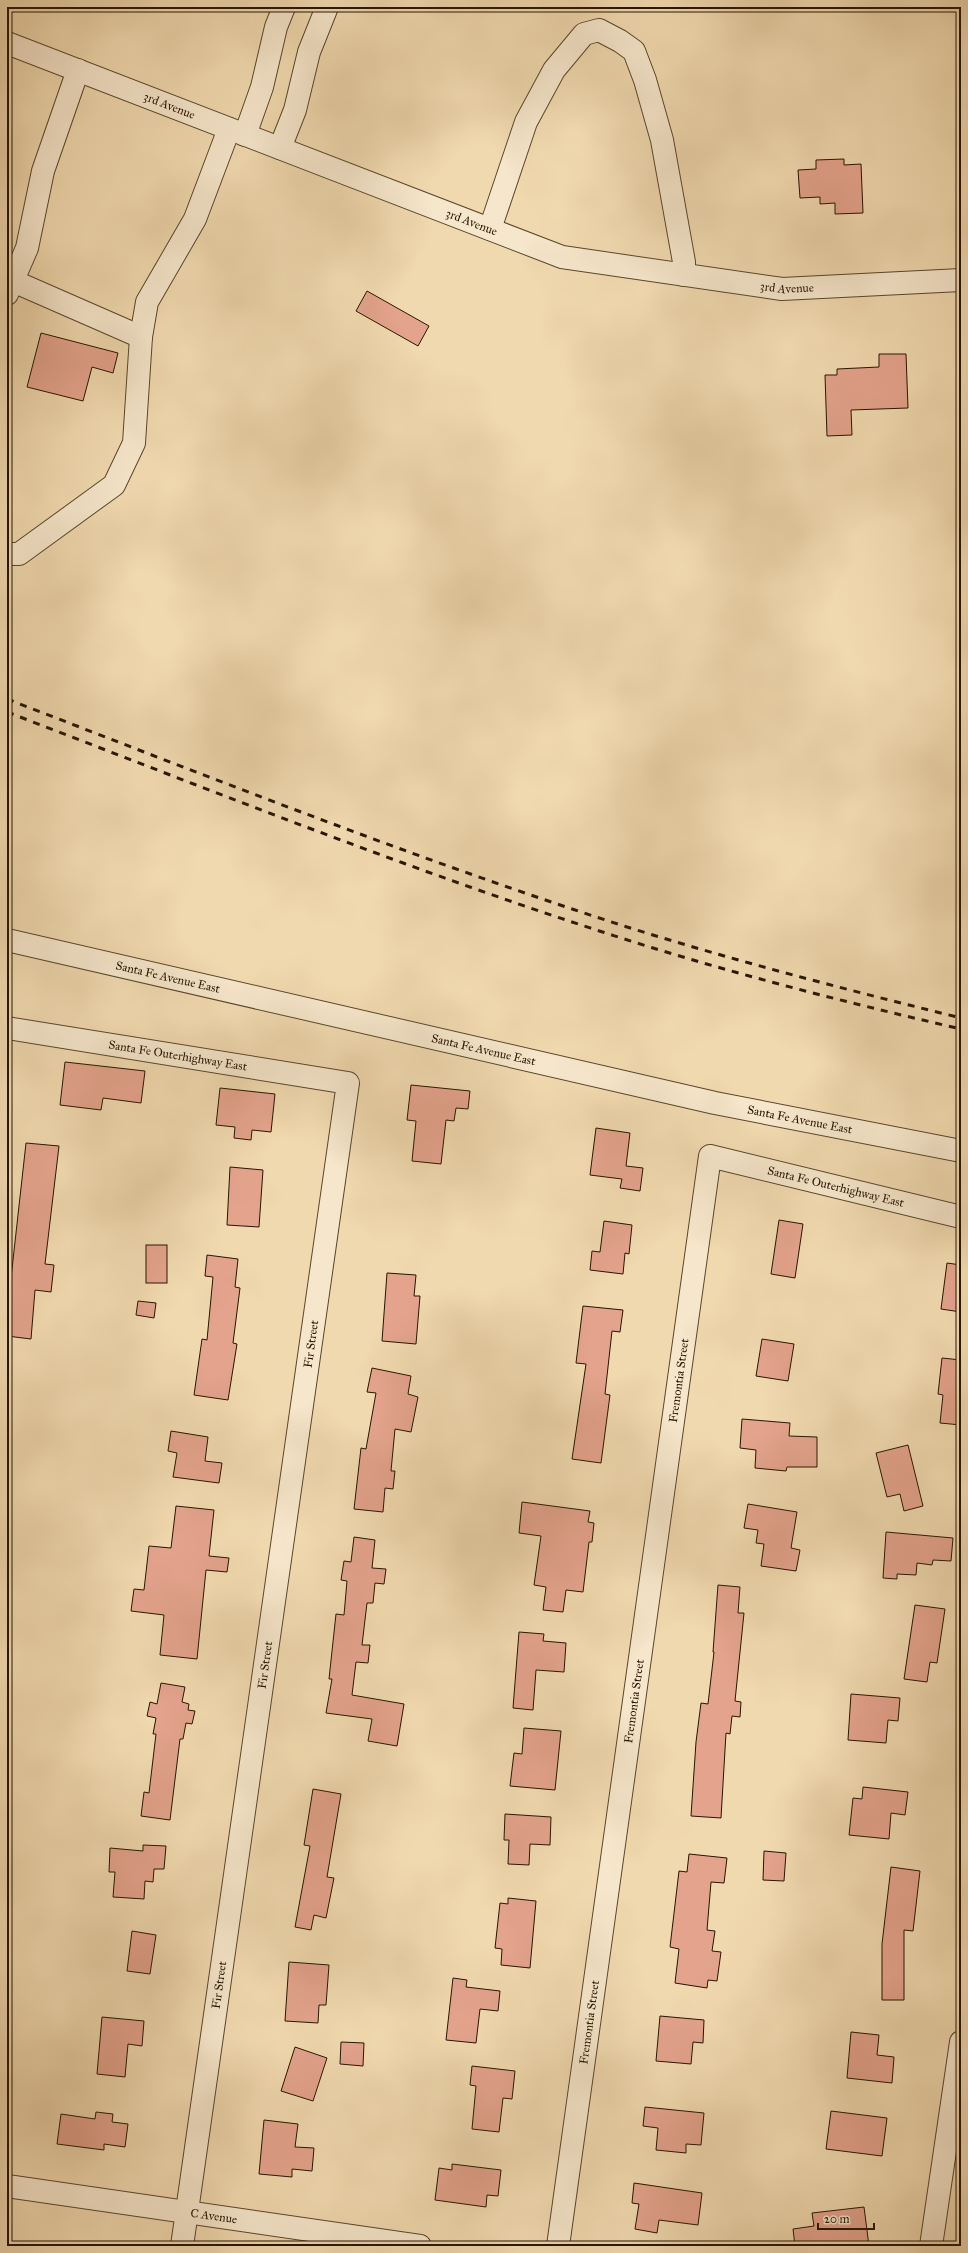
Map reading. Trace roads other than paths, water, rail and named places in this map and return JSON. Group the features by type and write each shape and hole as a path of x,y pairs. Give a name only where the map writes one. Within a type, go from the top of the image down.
{"street":[{"path":"7,554 19,554 114,485 134,443 141,337 147,302 195,219 237,132 262,87 276,27 284,7"},
{"path":"280,148 295,110 309,52 327,7"},
{"path":"490,229 526,122 554,70 584,34 599,30 620,40 634,51 645,80 664,147 684,262 684,275"},
{"name":"3rd Avenue","path":"7,43 562,257 782,289 961,280"},
{"path":"78,70 43,171 27,248 10,288 141,337"},
{"name":"Santa Fe Avenue East","path":"7,940 714,1102 961,1151"},
{"name":"Santa Fe Outerhighway East","path":"7,1028 348,1083"},
{"name":"Fir Street","path":"182,2246 348,1083"},
{"name":"Santa Fe Outerhighway East","path":"710,1156 961,1217"},
{"name":"Fremontia Street","path":"558,2246 710,1156"},
{"path":"931,2246 961,2042"},
{"name":"C Avenue","path":"7,2186 420,2246"}],"railway":[{"path":"7,699 391,846 546,900 624,926 750,963 961,1018"},
{"path":"7,712 328,835 571,922 653,948 767,981 961,1029"}]}
